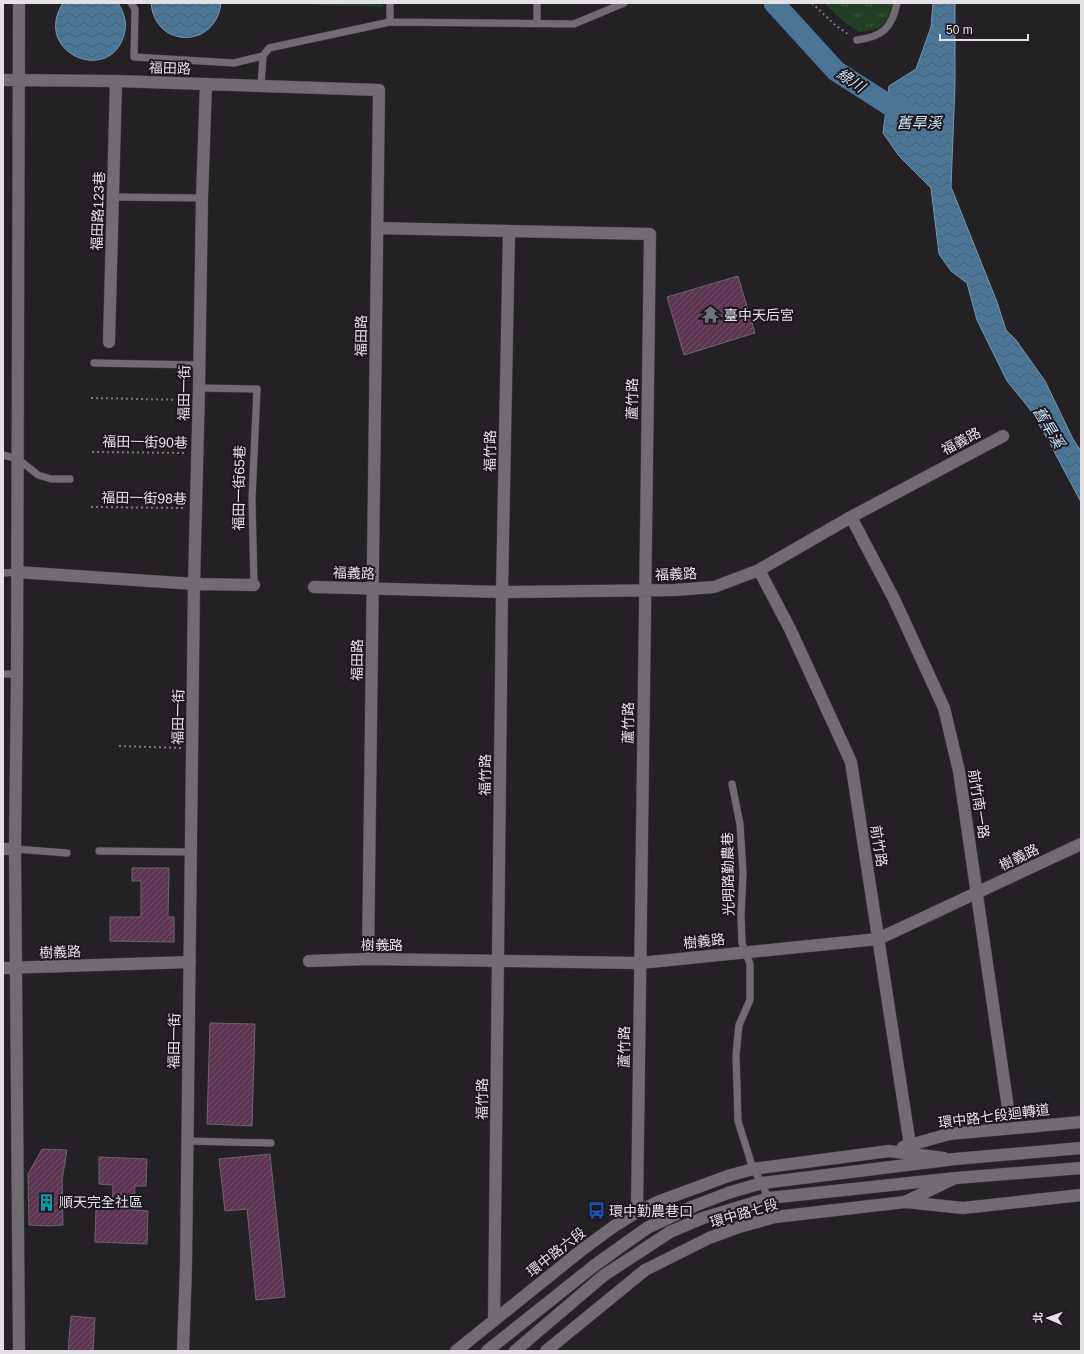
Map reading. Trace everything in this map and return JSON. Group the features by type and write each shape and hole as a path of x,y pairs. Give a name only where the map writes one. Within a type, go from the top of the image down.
{"street":[{"path":"19,3 17,674 9,849 16,968 19,1351"},
{"name":"福田路","path":"3,80 116,81 379,90 368,959"},
{"name":"福田路123巷","path":"108,342 116,81"},
{"name":"福田一街","path":"183,1351 188,1141 194,584 200,364 202,198 206,84"},
{"path":"377,228 509,231"},
{"name":"蘆竹路","path":"509,231 650,234 644,591 637,1212"},
{"name":"福竹路","path":"494,1321 502,592 509,231"},
{"name":"福義路","path":"314,587 502,592 644,591 714,587 759,570 1003,436"},
{"name":"前竹南一路","path":"852,518 894,599 944,708 959,771 1009,1115"},
{"name":"前竹路","path":"759,570 790,629 851,762 910,1145"},
{"path":"17,572 194,584"},
{"name":"福田一街65巷","path":"194,584 254,585"},
{"name":"樹義路","path":"309,961 368,959 640,963 878,939 977,894 1081,844"},
{"name":"樹義路","path":"3,968 190,962"},
{"name":"環中路七段迴轉道","path":"889,1151 949,1134 1081,1122"},
{"name":"環中路七段","path":"762,1183 955,1159 983,1158 1081,1148"},
{"name":"環中路七段","path":"753,1169 889,1151 955,1159"},
{"name":"環中路七段","path":"769,1198 956,1178 1081,1168"},
{"name":"環中路六段","path":"456,1351 583,1249 637,1212 660,1201 728,1176 753,1169"},
{"name":"環中路七段","path":"546,1351 645,1270 709,1238 739,1227 776,1217 905,1202 956,1178"},
{"path":"487,1351 595,1265 647,1228 694,1206 728,1193 762,1183"},
{"path":"905,1202 963,1208 1081,1195"},
{"path":"515,1351 603,1276 670,1232 703,1218 769,1198"}],"lane":[{"path":"131,3 135,9 134,57 234,63 264,56"},
{"path":"390,3 390,22"},
{"path":"537,3 537,24"},
{"path":"261,86 264,56 269,48 390,22 574,24 624,3"},
{"path":"857,40 871,38 887,28 895,14 897,3"},
{"path":"113,197 202,198"},
{"path":"94,363 200,364"},
{"name":"福田一街65巷","path":"199,394 257,389 252,499 254,585"},
{"path":"3,455 18,459 38,475 51,479 70,479"},
{"path":"3,573 17,572"},
{"path":"3,674 17,674"},
{"name":"光明路勤農巷","path":"732,784 740,824 743,873 741,916 742,943 750,964 750,1000 739,1025 736,1055 738,1121 753,1169 762,1183 776,1217"},
{"path":"9,849 67,853"},
{"path":"99,851 192,852"},
{"path":"188,1141 271,1143"}],"path":[{"path":"812,3 834,24 857,40"},
{"path":"91,398 199,394"},
{"name":"福田一街90巷","path":"92,452 198,453"},
{"name":"福田一街98巷","path":"91,507 196,509"},
{"path":"119,746 193,748"}],"green space":[{"path":"313,3 383,3 383,7 313,5"},
{"path":"824,3 892,3 886,22 883,25 874,30 859,32 843,21"}],"water":[{"path":"63,3 118,3 124,15 125,33 115,52 103,59 89,60 75,56 64,48 57,36 56,20"},
{"path":"151,3 221,3 217,18 209,29 198,35 186,38 174,35 163,29 155,18"},
{"name":"舊旱溪","path":"933,3 955,3 955,85 951,187 997,302 1006,330 1016,340 1045,381 1073,439 1081,451 1081,502 1029,408 1007,381 977,320 967,283 951,271 939,254 931,188 899,156 883,133 889,86 916,69 931,27"}],"building":[{"name":"臺中天后宮","path":"738,276 755,333 684,355 667,297"},
{"path":"132,868 169,868 168,917 174,917 174,942 110,941 110,917 141,917 141,881 132,881"},
{"path":"210,1023 255,1024 252,1126 207,1124"},
{"name":"順天完全社區","path":"42,1149 67,1150 62,1180 63,1225 29,1225 28,1174"},
{"path":"270,1154 285,1297 256,1300 247,1209 225,1211 219,1159"},
{"path":"99,1157 147,1159 146,1186 135,1186 134,1210 148,1211 147,1244 95,1242 96,1208 112,1209 113,1185 99,1184"},
{"path":"71,1316 95,1318 93,1351 68,1351"}],"waterway":[{"name":"綠川","path":"774,3 836,71 911,119"}],"place":[{"name":"臺中天后宮","path":"711,315"},
{"name":"順天完全社區","path":"46,1202"},
{"name":"環中勤農巷口","path":"596,1211"}]}
